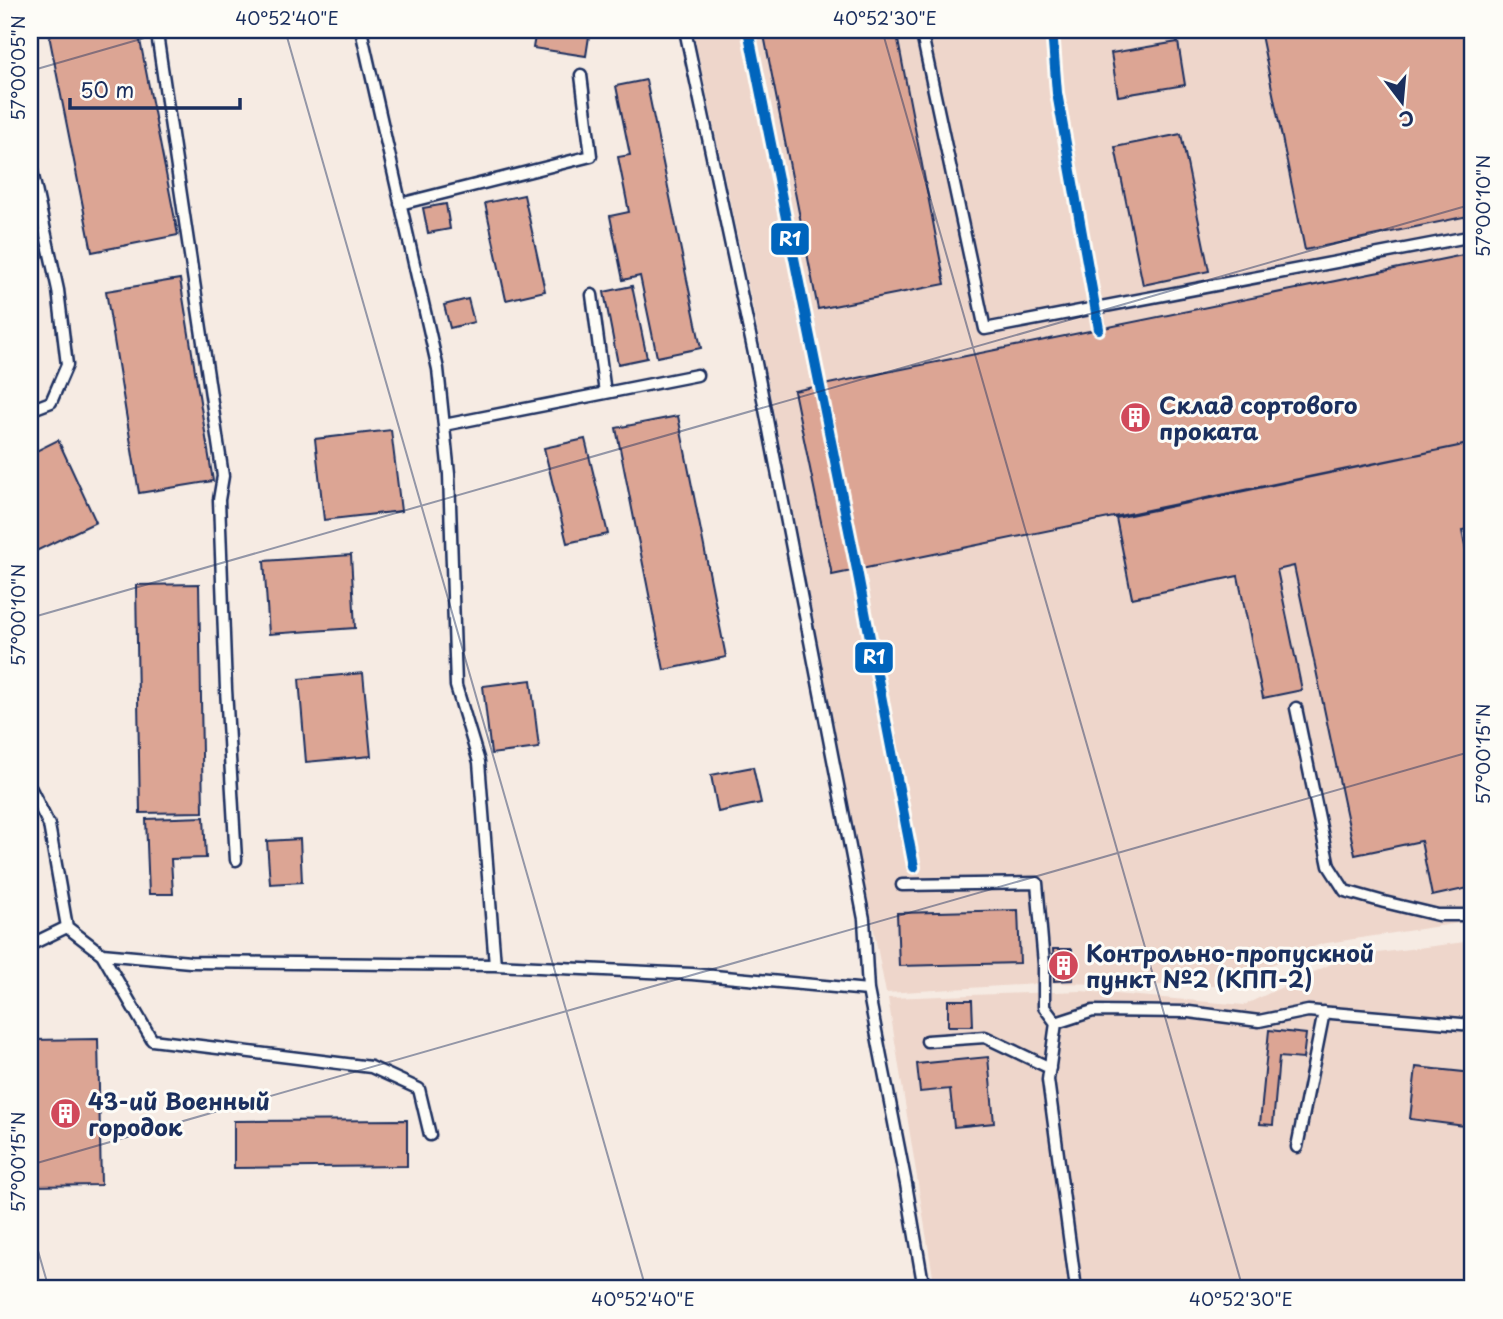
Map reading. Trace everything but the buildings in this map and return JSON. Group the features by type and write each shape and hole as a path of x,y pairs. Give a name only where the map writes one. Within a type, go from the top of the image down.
{"lane":[{"path":"170,30 157,34 223,476 219,500 236,860"},
{"path":"361,30 438,369 449,474 456,686 480,762 495,965"},
{"path":"685,30 756,363 864,919 868,990 924,1289"},
{"path":"921,30 985,329 1473,236"},
{"path":"400,204 591,156 581,75"},
{"path":"30,162 58,290 67,365 51,402 30,410"},
{"path":"592,295 605,393"},
{"path":"444,425 697,374"},
{"path":"1296,708 1328,866 1345,891 1438,915 1473,915"},
{"path":"30,787 49,825 67,927 102,954 152,1040 372,1067 419,1089 430,1135"},
{"path":"902,885 1037,883 1044,964 1044,1007 1056,1023 1048,1080 1076,1289"},
{"path":"30,945 67,927"},
{"path":"102,954 190,961 495,965 692,974 868,990"},
{"path":"1056,1023 1093,1012 1189,1012 1259,1021 1308,1011 1473,1025"},
{"path":"1297,1147 1324,1012"},
{"path":"927,1041 985,1037 1050,1068"}],"shaded area":[{"path":"693,30 1473,30 1473,921 1321,944 1221,986 1053,983 886,993 756,322"},
{"path":"1473,941 1473,1289 935,1289 888,998 1081,991 1244,1005 1346,957"}],"transit line":[{"name":"R1","path":"748,30 914,867"},
{"name":"R1","path":"1052,30 1057,93 1099,329"}],"place":[{"name":"Склад сортового проката","path":"1136,417"},
{"name":"Контрольно-пропускной пункт №2 (КПП-2)","path":"1063,965"},
{"name":"43-ий Военный городок","path":"65,1113"}]}
